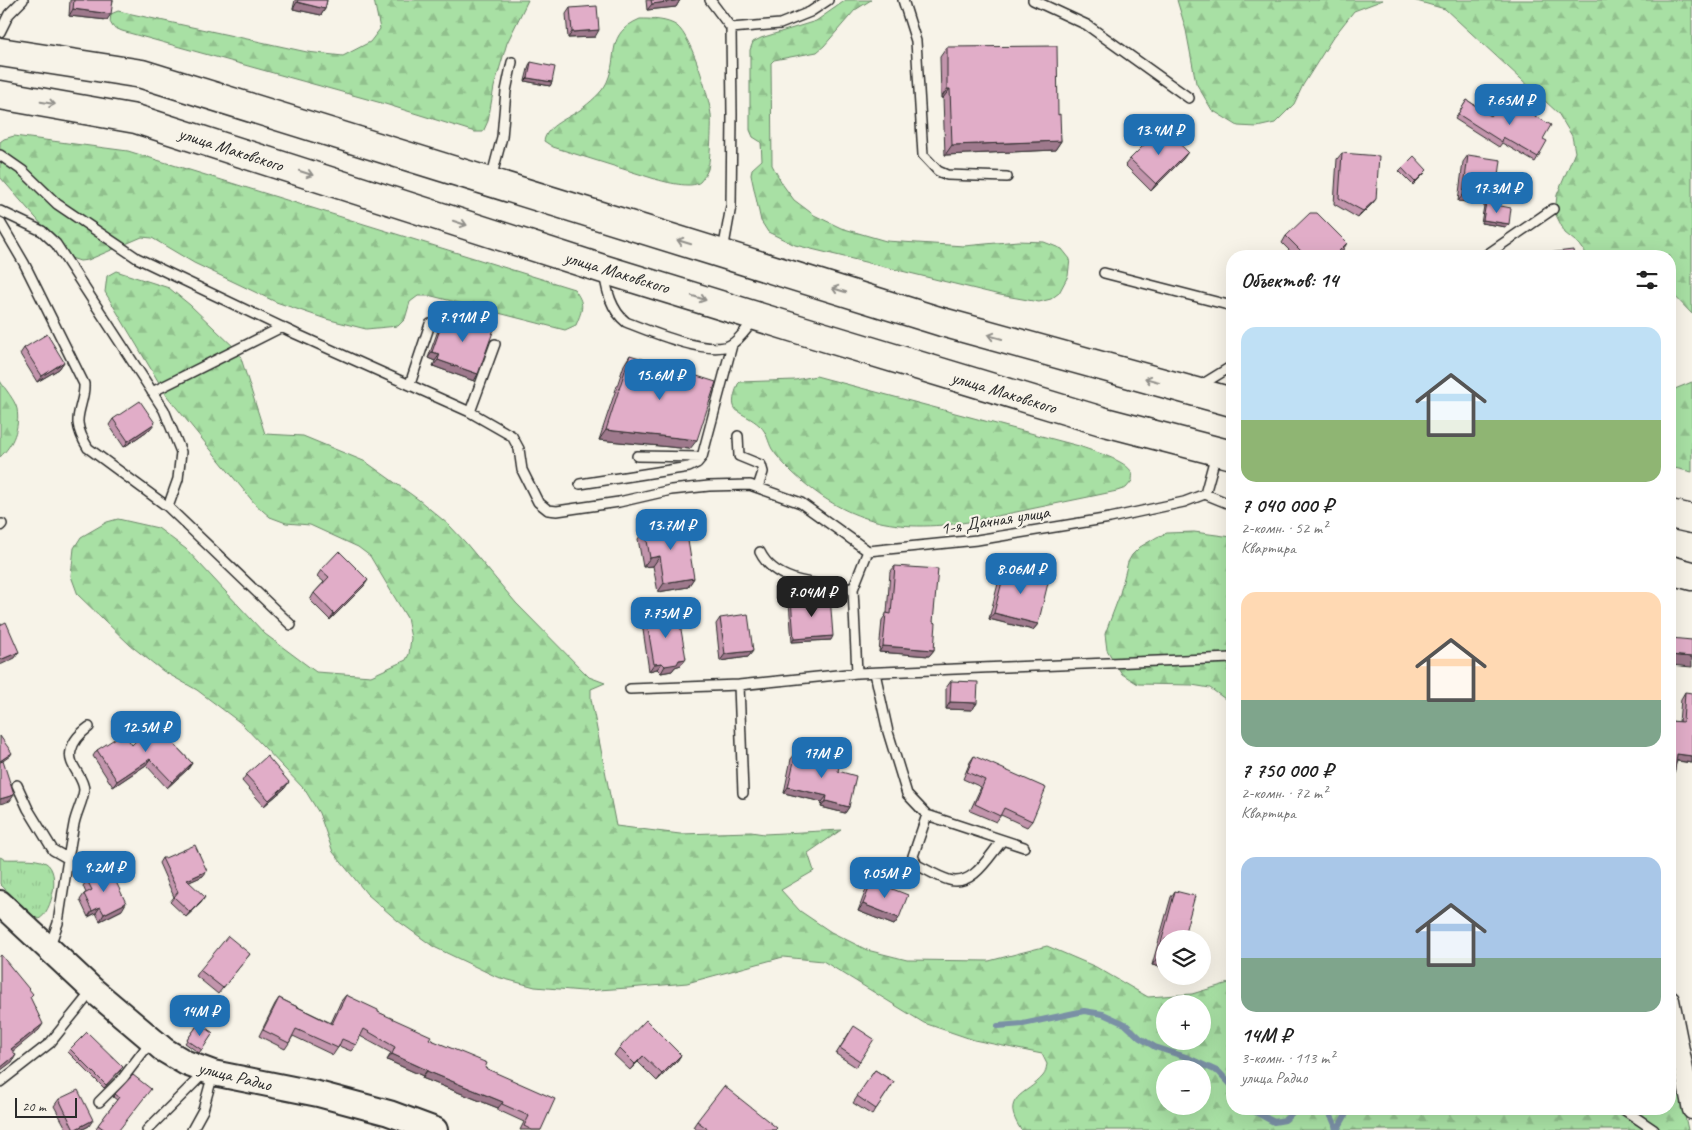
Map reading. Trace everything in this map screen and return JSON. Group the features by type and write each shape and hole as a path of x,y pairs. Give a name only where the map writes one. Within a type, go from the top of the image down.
{"highway":[{"path":"0,52 142,74 942,322 1226,400"},
{"name":"улица Маковского","path":"0,95 136,119 757,316 1104,422 1224,453"},
{"path":"1676,515 1692,519"},
{"path":"1676,572 1692,576"}],"main road":[{"name":"улица Радио","path":"0,903 93,990 164,1050 186,1063 210,1072 318,1094 435,1130"}],"street":[{"path":"1676,1030 1692,1110"}],"lane":[{"path":"0,32 9,14 23,0"},
{"path":"710,0 731,28 731,206 722,254"},
{"path":"731,28 780,24 810,12 828,0"},
{"path":"903,0 916,41 923,155 938,171 947,175 1007,177"},
{"path":"1033,0 1088,24 1189,98"},
{"path":"490,182 502,137 506,91 512,62"},
{"path":"0,154 23,171 57,204 137,258 282,327 470,412 512,436 519,449 522,470 538,502 548,510 557,511 610,503 671,490 730,484 758,487 801,503 868,551 853,589 856,673"},
{"path":"1494,250 1553,209"},
{"path":"0,212 42,230 56,244 164,410 181,452 178,479 168,507"},
{"path":"0,222 24,263 84,384 85,394 78,421 82,437 88,448 168,507 291,625"},
{"path":"603,268 607,291 618,316 626,322 702,348 715,349 732,345"},
{"path":"1104,273 1226,304"},
{"path":"580,484 688,467 697,463 702,457 732,345 757,316"},
{"path":"410,384 430,324"},
{"path":"152,392 282,327"},
{"path":"470,412 495,344"},
{"path":"1192,391 1226,370"},
{"path":"738,436 739,456 762,465 764,472 758,487"},
{"path":"1224,453 1204,494 1226,503"},
{"path":"636,456 702,457"},
{"name":"1-я Дачная улица","path":"868,551 977,540 1081,523 1184,502 1204,494"},
{"path":"760,552 782,574 796,580 853,589"},
{"path":"630,689 739,685 856,673 1226,658"},
{"path":"875,673 888,732 907,794 927,815 1024,847"},
{"path":"739,685 743,793"},
{"path":"47,946 53,937 58,923 67,858 76,812 84,792 84,787 70,758 71,751 74,743 89,726"},
{"path":"17,785 28,809 53,850 67,858"},
{"path":"927,815 913,856 917,865 950,880 964,881 981,868 1002,840"},
{"path":"0,1082 50,1043 93,990"},
{"path":"100,1102 123,1078 152,1040"},
{"path":"147,1130 210,1072"},
{"path":"192,1130 203,1110 210,1072"},
{"path":"1632,1115 1654,1130"}],"green space":[{"path":"374,0 528,0 507,43 494,87 488,121 483,132 475,132 385,104 122,31 113,27 110,22 111,14 118,11 307,52 343,56 370,42 380,29"},
{"path":"846,0 871,0 855,10 817,52 774,60 771,63 772,165 783,185 794,200 814,215 841,228 886,241 964,246 1018,241 1044,242 1062,249 1070,259 1068,276 1059,293 1051,299 1039,302 1000,295 795,245 768,232 761,221 751,175 752,169 762,160 761,142 753,137 750,130 750,50 753,42 816,21"},
{"path":"1177,0 1383,0 1354,11 1332,39 1303,85 1294,104 1275,123 1257,127 1238,126 1212,110 1196,83 1186,30"},
{"path":"1413,0 1692,0 1692,314 1676,297 1676,250 1584,250 1565,233 1555,213 1557,195 1575,152 1572,136 1558,113 1445,9"},
{"path":"640,19 654,19 677,26 683,32 699,68 710,106 711,126 708,169 701,181 696,184 678,184 659,180 553,147 544,141 546,135 553,127 580,110 602,90 610,72 617,38 629,25"},
{"path":"14,136 128,151 574,289 582,306 580,314 576,325 565,330 432,296 418,296 410,302 405,319 398,326 366,329 326,319 276,302 194,263 152,238 142,237 88,260 80,261 71,258 0,177 0,142"},
{"path":"116,271 169,288 190,305 239,352 265,434 303,436 366,462 419,500 449,525 516,603 589,677 605,683 591,689 591,699 616,826 680,834 751,832 764,834 841,830 808,853 814,871 781,890 800,911 831,932 867,950 907,960 989,961 1047,946 1096,967 1148,997 1156,996 1156,1050 1211,1050 1211,995 1177,995 1192,994 1226,984 1226,1115 1676,1115 1676,1074 1688,1130 1021,1130 1015,1119 1014,1103 1017,1098 1044,1075 1047,1064 1042,1054 974,1040 924,1023 823,961 783,957 687,983 583,991 535,987 497,977 434,947 398,921 367,894 333,852 319,813 305,790 242,724 197,690 163,671 130,645 78,595 71,576 74,548 81,537 107,522 118,519 158,528 186,549 265,634 316,672 371,676 406,660 409,654 411,638 407,618 370,556 358,547 310,525 286,523 270,517 255,504 167,396 105,292 107,276"},
{"path":"816,376 1079,446 1108,456 1123,464 1132,473 1132,481 1126,488 1117,491 968,522 918,526 873,520 852,513 832,503 812,489 776,455 762,428 737,411 733,402 740,382 795,380"},
{"path":"0,381 14,402 18,416 15,436 9,447 0,457"},
{"path":"1692,382 1692,472 1676,468 1676,389"},
{"path":"1194,532 1226,536 1226,700 1210,688 1192,685 1138,684 1122,674 1107,650 1105,634 1119,597 1128,562 1140,547 1167,533"},
{"path":"0,857 4,859 42,861 51,868 54,883 51,901 44,915 39,919 34,917 0,884"}],"building":[{"path":"74,0 113,0 111,14 73,9"},
{"path":"298,0 327,0 325,9 297,2"},
{"path":"651,0 680,0 652,4"},
{"path":"597,6 599,30 572,32 570,8"},
{"path":"1057,46 1058,115 1060,114 1061,141 952,145 950,89 947,89 947,47"},
{"path":"531,62 555,67 552,82 528,78"},
{"path":"1467,100 1491,116 1503,101 1521,115 1524,110 1551,125 1543,139 1547,141 1538,157 1503,137 1502,142 1458,114"},
{"path":"1162,127 1188,152 1156,184 1130,159"},
{"path":"1342,153 1379,156 1376,199 1363,211 1339,198"},
{"path":"1468,155 1501,160 1496,199 1463,195"},
{"path":"1414,156 1427,170 1415,182 1402,168"},
{"path":"1486,203 1511,208 1509,224 1483,220"},
{"path":"1310,213 1317,213 1347,243 1340,250 1300,250 1286,236"},
{"path":"454,314 494,329 478,374 438,360 440,354 432,352 444,318 452,321"},
{"path":"47,334 64,362 42,376 24,348"},
{"path":"630,355 716,382 697,440 606,430"},
{"path":"140,401 155,423 128,441 113,419"},
{"path":"685,522 694,578 664,583 660,556 650,558 645,529"},
{"path":"339,551 368,580 334,614 314,593 329,577 321,570"},
{"path":"1007,562 1027,567 1025,576 1048,583 1038,624 994,613"},
{"path":"895,566 938,569 933,622 936,623 934,650 883,646 886,613 891,614"},
{"path":"830,596 833,636 794,639 791,599"},
{"path":"678,612 686,659 679,660 677,664 665,666 662,663 654,664 646,617"},
{"path":"748,614 753,651 725,654 720,618"},
{"path":"6,622 19,652 0,660 0,625"},
{"path":"1676,639 1692,640 1692,657 1676,656"},
{"path":"951,681 978,682 977,703 950,702"},
{"path":"1685,692 1692,693 1692,756 1677,754 1676,762 1676,721 1683,722"},
{"path":"160,717 178,734 171,741 192,763 172,782 150,759 117,781 97,750 124,733 132,745"},
{"path":"0,736 12,753 0,761"},
{"path":"796,753 840,763 838,771 856,776 849,807 826,801 827,796 788,787"},
{"path":"267,756 289,782 269,800 246,775"},
{"path":"974,756 1046,788 1032,821 1004,808 1000,816 975,804 985,780 967,772"},
{"path":"3,761 14,795 0,799 0,762"},
{"path":"195,845 207,871 187,880 205,897 190,912 174,897 178,892 162,858"},
{"path":"110,869 126,903 104,914 100,907 92,911 84,894 92,890 87,880"},
{"path":"872,881 908,895 899,918 863,904"},
{"path":"1175,891 1195,896 1186,930 1165,930"},
{"path":"228,936 250,954 223,988 200,970"},
{"path":"0,956 33,994 30,997 43,1024 11,1049 16,1055 0,1068"},
{"path":"346,995 431,1036 429,1039 487,1063 485,1068 555,1099 541,1130 532,1130 524,1126 529,1116 502,1104 503,1102 427,1071 392,1054 395,1047 364,1029 356,1045 342,1039 338,1048 296,1029 289,1043 263,1030 279,998 332,1024"},
{"path":"646,1020 681,1055 662,1074 643,1056 635,1064 619,1048"},
{"path":"199,1023 213,1033 202,1050 187,1040"},
{"path":"854,1026 874,1039 860,1061 840,1048"},
{"path":"87,1032 123,1067 106,1085 70,1049"},
{"path":"875,1070 894,1082 876,1109 857,1096"},
{"path":"133,1075 151,1089 119,1130 105,1130 98,1125 119,1097 115,1094"},
{"path":"724,1086 777,1128 775,1130 709,1130 697,1121"},
{"path":"78,1090 93,1120 74,1130 59,1099"}],"waterway":[{"path":"998,1026 1023,1024 1084,1011 1103,1014 1125,1024 1140,1038 1155,1047 1186,1057 1219,1072 1226,1080"},
{"path":"1261,1115 1274,1122 1285,1120 1290,1115"},
{"path":"1330,1115 1336,1130"},
{"path":"1337,1130 1345,1115"}]}
